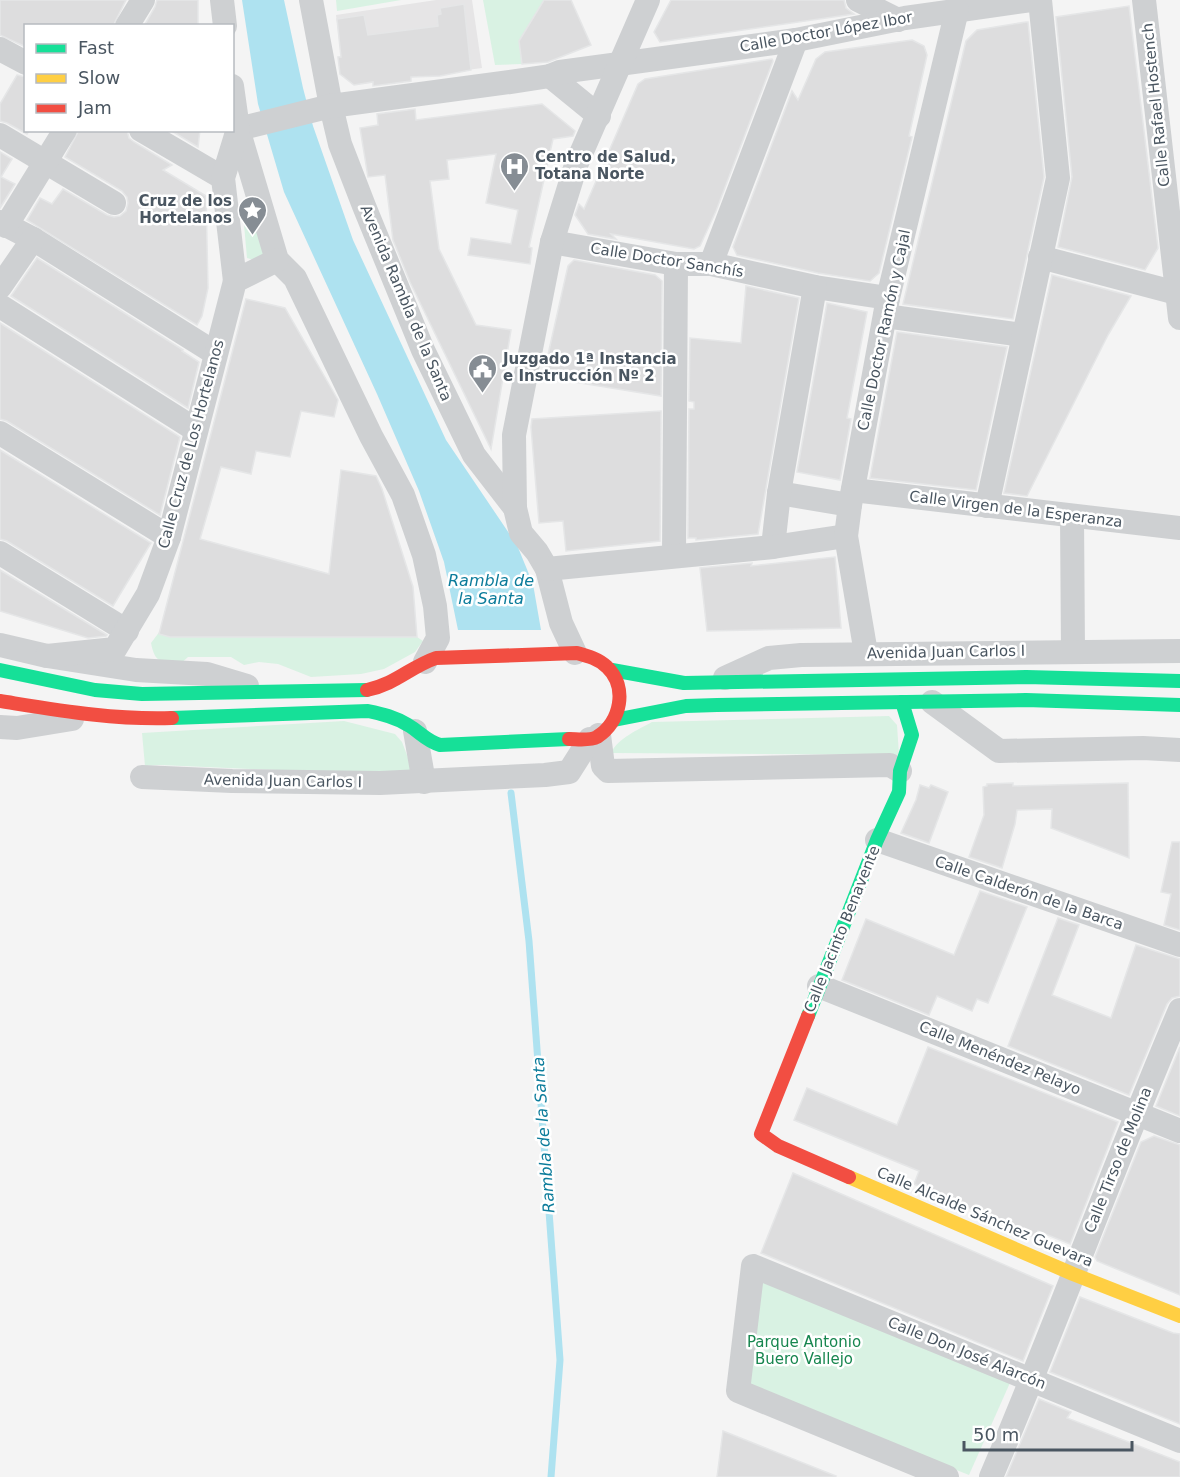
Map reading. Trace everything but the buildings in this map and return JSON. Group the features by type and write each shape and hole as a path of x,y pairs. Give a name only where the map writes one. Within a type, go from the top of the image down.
{"main road":[{"path":"0,670 95,690 130,693 369,690 396,681 436,658 575,653 590,655 602,661 612,670 618,682 621,695 619,708 601,731"},
{"path":"404,692 408,680 420,666"},
{"path":"612,670 684,683 1026,677 1180,681"},
{"path":"0,701 92,716 145,718 368,711 391,716 412,728 429,742 453,746 601,731 686,706 1026,700 1180,705"},
{"name":"Calle Jacinto Benavente","path":"778,1146 762,1134 877,840 899,792 900,771 912,735 902,702"},
{"path":"404,710 412,728"},
{"name":"Calle Alcalde Sánchez Guevara","path":"778,1146 1073,1274 1180,1316"}],"street":[{"path":"128,24 143,0"},
{"path":"222,0 225,24"},
{"name":"Avenida Rambla de la Santa","path":"311,0 331,106 344,154 423,350 474,455 515,508 521,533 537,552 547,569 561,623 575,653"},
{"path":"515,508 514,435 552,242 576,165 648,0"},
{"path":"858,0 898,20"},
{"name":"Calle Doctor López Ibor","path":"621,64 796,40 898,20 1031,0"},
{"path":"987,506 1058,178 1040,0"},
{"name":"Calle Rafael Hostench","path":"1144,0 1180,318"},
{"name":"Calle Doctor Ramón y Cajal","path":"866,653 846,536 851,498 886,307 957,10"},
{"path":"711,264 796,40"},
{"path":"0,49 24,62"},
{"path":"238,129 331,106 621,64"},
{"path":"550,76 598,116"},
{"path":"234,100 238,129 277,260 296,278 370,436 403,495 424,555 435,606 438,638 420,666"},
{"path":"238,129 223,178 235,281 277,260"},
{"path":"63,132 46,163 3,224 33,239 214,353"},
{"path":"144,132 223,178"},
{"path":"0,135 114,203"},
{"path":"0,287 33,239"},
{"name":"Calle Doctor Sanchís","path":"552,242 676,264 711,264 815,286 886,307 1023,335"},
{"path":"1040,257 1178,293"},
{"path":"674,556 676,264"},
{"name":"Calle Cruz de Los Hortelanos","path":"47,656 115,648 148,594 169,537 214,353 235,281"},
{"path":"773,547 779,493 815,286"},
{"path":"0,306 196,430"},
{"path":"0,433 169,537"},
{"name":"Calle Virgen de la Esperanza","path":"779,493 987,506 1180,528"},
{"path":"1072,516 1073,651"},
{"path":"547,569 773,547 846,536"},
{"path":"0,552 127,631"},
{"path":"0,645 47,656 136,670 207,674 270,692"},
{"name":"Avenida Juan Carlos I","path":"716,681 769,658 801,655 1180,651"},
{"path":"932,702 999,751 1143,748 1180,750"},
{"path":"0,727 17,728 92,716"},
{"path":"412,728 432,782"},
{"path":"601,731 603,766 608,771 891,765 900,771"},
{"name":"Avenida Juan Carlos I","path":"142,777 232,781 432,782 569,772 601,731"},
{"path":"432,782 453,746"},
{"name":"Calle Calderón de la Barca","path":"877,840 1180,945"},
{"name":"Calle Menéndez Pelayo","path":"819,986 1180,1131"},
{"name":"Calle Tirso de Molina","path":"991,1477 1033,1380 1136,1113 1180,1010"},
{"name":"Calle Don José Alarcón","path":"947,1477 738,1391 753,1266 1180,1441"}],"shaded area":[{"path":"436,0 472,0 482,68 354,85 349,81 348,75 341,75 336,15"}],"green space":[{"path":"336,0 401,0 337,11"},
{"path":"483,0 544,0 519,41 522,64 495,65"},
{"path":"248,197 267,256 254,260 247,258 242,202"},
{"path":"160,631 170,637 417,637 423,641 415,652 384,669 361,674 311,677 278,664 259,662 244,665 231,657 188,657 179,665 163,662 154,654 151,643"},
{"path":"889,716 897,725 899,755 611,753 623,739 652,722"},
{"path":"344,721 395,734 402,742 415,776 145,766 142,733"},
{"name":"Parque Antonio Buero Vallejo","path":"757,1272 1013,1376 969,1475 742,1385"}],"water":[{"name":"Rambla de la Santa","path":"242,0 284,0 313,126 353,240 446,440 517,545 533,584 541,630 458,630 444,562 419,491 284,192 258,104"}],"waterway":[{"name":"Rambla de la Santa","path":"511,793 529,941 560,1360 551,1477"}],"traffic: fast":[{"path":"0,670 95,690 142,694 367,690"},
{"path":"612,670 684,683 1026,677 1180,681"},
{"path":"614,720 686,706 717,705 1026,700 1180,705"},
{"path":"808,1016 877,840 899,792 900,771 912,735 902,702"},
{"path":"172,718 368,711 398,720 440,745 569,739"}],"traffic: slow":[{"path":"849,1177 1073,1274 1180,1316"}],"traffic: jam":[{"path":"367,690 395,680 436,658 577,653 604,664 614,675 618,684 619,704 612,723 597,737 569,739"},
{"path":"0,701 107,716 172,718"},
{"path":"808,1016 761,1134 778,1146 849,1177"}],"place":[{"name":"Centro de Salud, Totana Norte","path":"514,192"},
{"name":"Cruz de los Hortelanos","path":"253,236"},
{"name":"Juzgado 1ª Instancia e Instrucción Nº 2","path":"482,394"}]}
